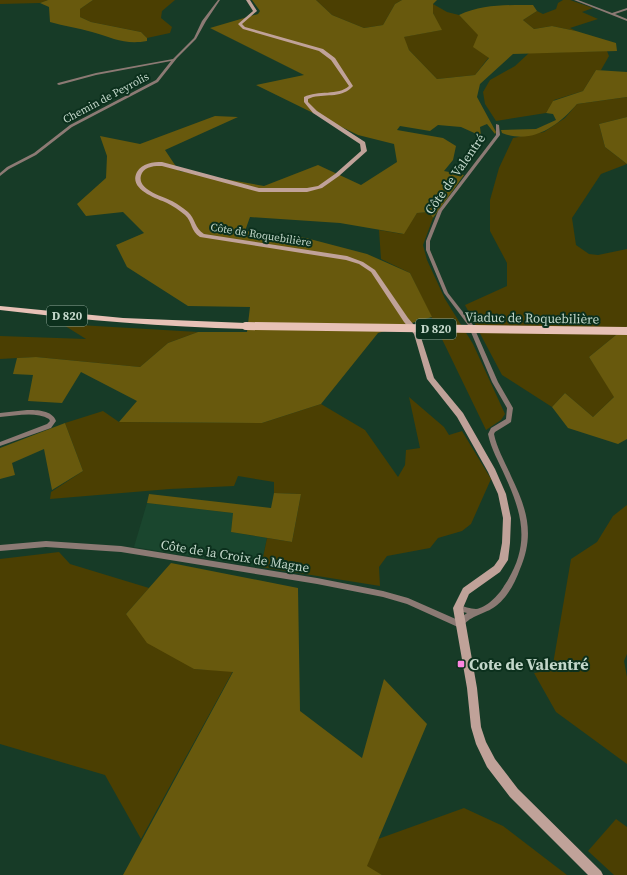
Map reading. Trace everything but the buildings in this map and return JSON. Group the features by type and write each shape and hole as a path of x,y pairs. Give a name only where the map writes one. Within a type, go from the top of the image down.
{"main road":[{"name":"D 820","path":"0,308 188,325 246,324"},
{"name":"Viaduc de Roquebilière","path":"246,324 627,327"},
{"name":"Viaduc de Roquebilière","path":"246,324 627,331"}],"street":[{"name":"Chemin de Peyrolis","path":"0,175 8,168 35,154 71,126 153,84 163,75 173,60 195,38 204,21 219,0"},
{"name":"Côte de Roquebilière","path":"248,0 255,11 240,24 244,28 312,47 328,54 334,59 351,86 348,90 341,92 310,95 306,98 306,102 315,112 363,143 364,151 337,175 320,187 307,190 259,190 162,164 150,165 144,168 139,174 139,181 142,188 148,193 176,206 189,216 197,233 202,236 356,260 373,272 387,290 406,320 417,333 431,379 460,415 492,471 502,494 507,518 506,543 503,560 497,569 466,591 458,608"},
{"path":"575,0 627,20"},
{"path":"612,14 627,9"},
{"path":"59,84 96,74 159,64 173,60"},
{"path":"159,64 168,68"},
{"name":"Côte de Valentré","path":"460,624 476,612 486,610 505,592 514,574 526,541 524,522 517,495 491,434 493,430 509,420 510,408 495,382 470,325 446,293 430,255 428,246 440,212 498,135 497,124"},
{"path":"0,415 37,413 48,415 52,421 49,426 0,444"},
{"name":"Côte de la Croix de Magne","path":"0,548 46,544 121,549 317,581 383,594 408,601 460,624"},
{"path":"476,612 458,608 467,658 476,727 481,744 491,763 514,793 597,875"}],"shaded area":[{"path":"0,0 48,0 40,3 0,4"},
{"path":"48,0 93,0 80,9 80,17 91,22 141,32 147,38 147,41 132,42 119,40 50,22 49,7 40,3"},
{"path":"93,0 175,0 162,11 161,18 172,27 170,33 147,38 141,32 91,22 80,17 80,9"},
{"path":"252,0 316,0 332,15 364,28 383,25 395,4 402,0 437,0 433,4 433,13 442,30 404,37 409,50 437,79 475,75 489,58 473,47 478,35 459,15 468,11 486,7 504,5 533,5 537,11 523,20 534,29 552,26 576,31 616,43 617,51 513,54 480,84 477,97 496,132 495,134 487,124 480,127 481,136 461,127 438,125 430,131 400,126 397,130 443,138 456,146 453,160 444,171 464,175 433,218 429,212 417,213 404,234 340,223 250,217 245,231 306,238 367,254 410,273 432,317 378,333 321,404 262,423 119,422 137,401 81,372 62,403 28,401 33,375 13,374 17,358 36,357 140,367 168,343 198,332 247,332 250,307 188,306 127,267 116,245 144,233 123,212 86,216 77,204 106,178 107,156 100,136 140,144 215,116 238,117 165,150 179,171 264,186 318,165 361,185 397,162 394,144 358,135 256,85 304,75 210,28 258,14 260,11"},
{"path":"316,0 402,0 395,4 383,25 364,28 332,15"},
{"path":"563,0 570,0 593,8 582,12 598,19 570,28 576,31 552,26 534,29 523,20 537,11 543,14 556,9 558,3"},
{"path":"433,4 447,12 459,15 479,35 489,57 475,75 437,79 409,50 403,37 441,30 433,13"},
{"path":"607,51 609,56 601,70 596,70 583,91 554,100 546,113 496,121 485,104 483,92 490,80 515,66 529,53"},
{"path":"596,70 627,72 627,97 577,104 553,126 534,135 524,137 502,133 501,130 536,129 556,120 553,114 546,113 553,101 583,91"},
{"path":"627,97 627,117 599,124 605,147 627,164 601,174 572,218 576,245 589,254 598,255 627,249 627,326 589,357 615,396 593,417 565,393 552,407 502,375 465,305 507,286 507,263 490,231 490,200 499,168 513,138 544,132 565,118 577,104"},
{"path":"627,117 627,164 605,147 599,124"},
{"path":"429,212 433,218 423,245 427,260 445,299 473,344 505,414 501,420 486,430 410,273 381,259 379,230 403,234 417,213"},
{"path":"62,324 198,332 168,343 140,367 36,357 0,359 0,336 86,339"},
{"path":"627,326 627,439 618,444 568,428 552,407 565,393 593,417 614,397 589,357"},
{"path":"409,397 444,427 449,435 462,431 491,479 471,524 462,531 438,538 430,548 387,556 379,567 380,586 261,567 267,538 292,542 301,494 274,493 274,482 238,476 234,486 170,489 50,499 51,492 83,471 65,423 103,411 119,422 262,423 321,404 365,430 398,477 405,465 406,450 420,448"},
{"path":"65,423 83,471 52,490 44,449 12,463 15,475 0,479 0,448"},
{"path":"274,493 301,494 292,542 231,532 233,513 147,503 149,494 271,508"},
{"path":"147,503 233,513 231,532 267,538 261,567 134,547"},
{"path":"627,505 627,654 624,661 627,677 627,764 556,712 534,673 552,670 571,559 597,542 613,516"},
{"path":"59,552 70,564 149,588 126,614 194,669 233,671 141,839 105,775 0,744 0,559"},
{"path":"171,563 298,588 300,711 362,758 384,679 427,724 367,866 382,875 123,875 233,672 194,669 147,643 126,614"},
{"path":"464,808 503,826 567,875 382,875 366,867 378,839"},
{"path":"616,819 627,827 627,875 614,875 588,851"}],"place":[{"name":"Cote de Valentré","path":"461,664"}]}
